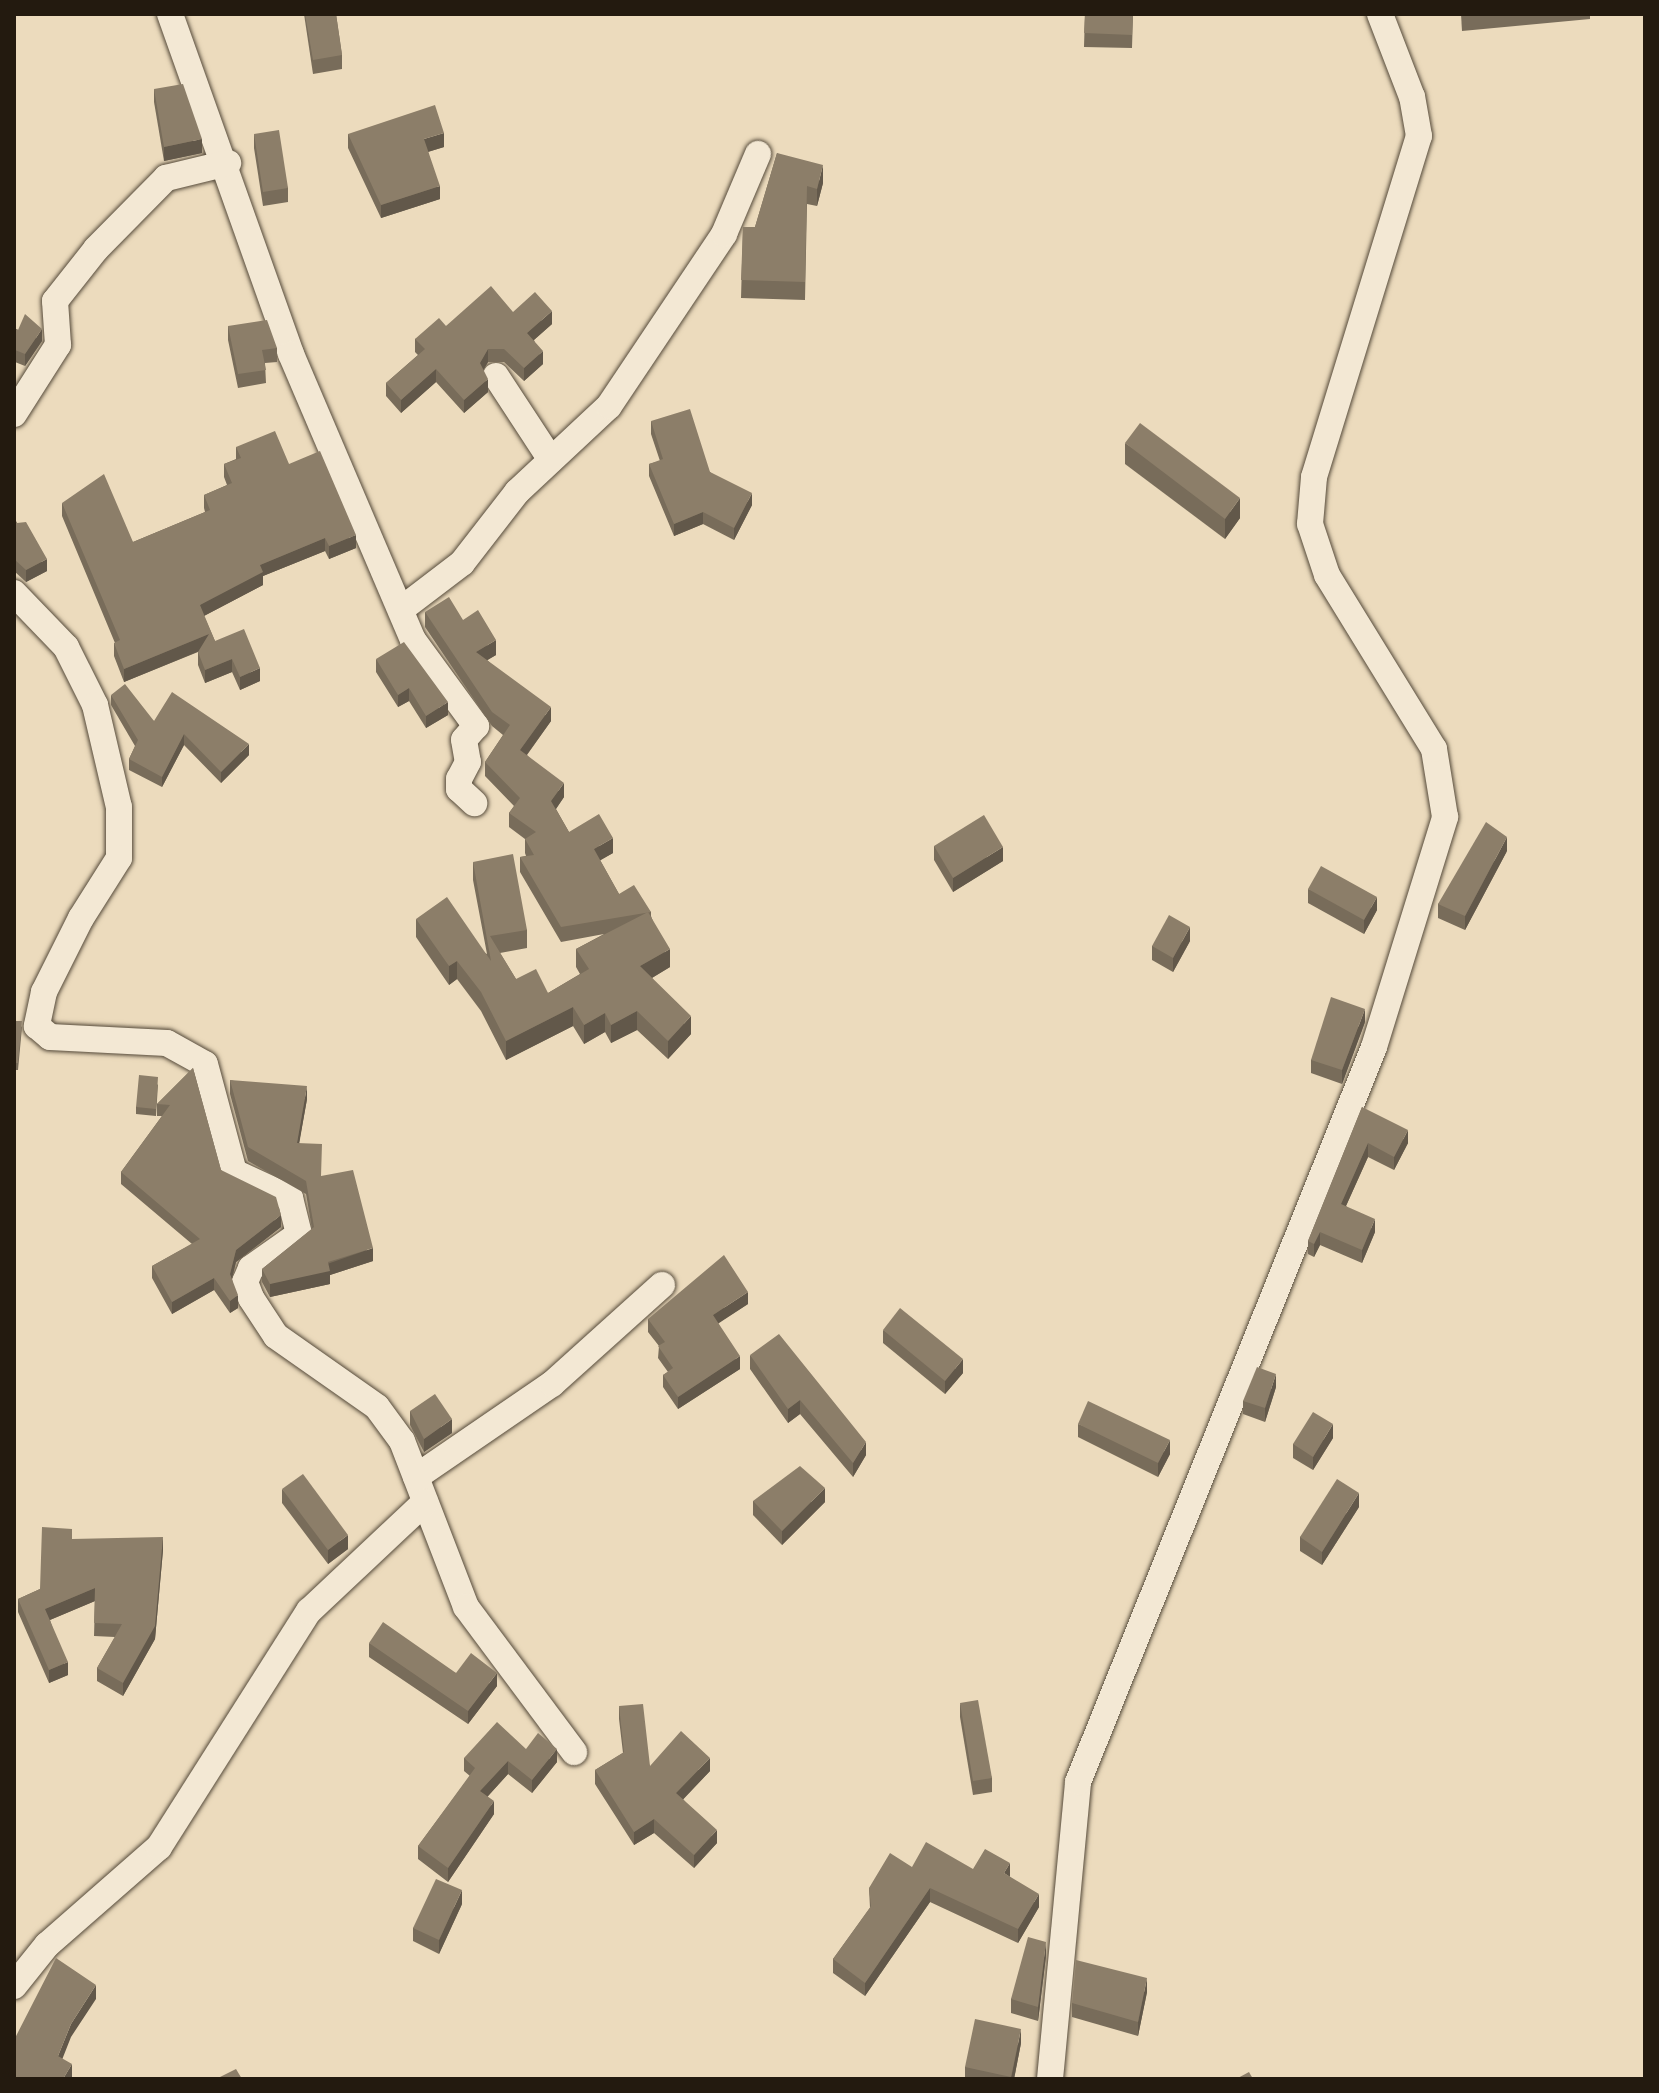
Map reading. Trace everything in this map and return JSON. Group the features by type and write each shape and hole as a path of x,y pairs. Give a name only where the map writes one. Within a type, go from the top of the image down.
{"street":[{"path":"170,14 228,163 291,354 403,608 413,640 476,726 464,740 468,762 459,779 459,789 474,803"},
{"path":"1050,2079 1078,1782 1374,1047 1445,817 1434,749 1327,575 1310,524 1314,477 1419,136 1412,97 1380,14"},
{"path":"403,608 462,563 551,460 609,406 677,314 724,234 758,154"},
{"path":"14,414 58,345 55,301 96,249 166,178 228,163"},
{"path":"496,376 551,460"},
{"path":"14,593 66,647 95,705 119,807 119,858 81,918 44,992 37,1026 50,1037 167,1043 205,1064 234,1172 290,1198 299,1234 251,1268 245,1282 251,1298 276,1336 377,1407 421,1490 466,1607 539,1714 574,1752"},
{"path":"14,1986 47,1945 159,1847 309,1611 421,1490 552,1384 662,1285"}],"building":[{"path":"305,14 336,14 342,55 313,60"},
{"path":"1085,14 1133,14 1132,35 1084,33"},
{"path":"183,84 202,139 164,147 154,89"},
{"path":"435,105 444,133 424,139 440,186 381,205 348,134"},
{"path":"279,130 288,188 263,192 254,134"},
{"path":"777,153 823,165 817,189 807,186 805,282 741,280 743,227 755,227"},
{"path":"491,286 513,312 535,292 552,311 527,333 543,351 524,368 504,349 488,349 480,363 488,379 464,400 436,369 401,400 386,383 425,349 415,339 439,318 446,326"},
{"path":"25,314 42,329 25,354 14,352 14,328 18,330"},
{"path":"267,320 277,348 262,350 266,370 238,374 228,326"},
{"path":"690,409 710,472 752,493 734,528 703,512 674,524 649,464 663,459 651,421"},
{"path":"1140,423 1240,498 1225,519 1125,443"},
{"path":"275,431 289,464 320,451 356,535 329,546 325,538 260,565 263,572 200,605 215,641 244,629 260,668 240,677 232,659 205,670 198,652 209,634 124,669 114,643 120,640 62,503 104,474 133,542 210,510 204,495 232,483 224,464 241,458 236,447"},
{"path":"14,518 17,523 26,522 47,559 26,570 14,559"},
{"path":"449,597 463,620 478,610 496,640 476,652 551,707 520,750 564,783 551,801 569,832 599,814 613,838 594,849 619,894 634,885 651,912 561,927 520,857 534,855 525,839 536,832 509,813 520,798 485,762 510,725 492,712 425,612"},
{"path":"404,642 448,702 426,716 409,688 398,695 376,659"},
{"path":"125,684 154,721 172,692 249,744 221,772 184,734 162,777 129,759 138,740 111,695"},
{"path":"984,815 1003,847 953,878 934,846"},
{"path":"1486,822 1507,837 1465,916 1438,904"},
{"path":"513,854 527,930 490,936 516,979 536,969 548,993 589,969 576,949 648,912 670,949 640,966 691,1016 668,1041 637,1011 611,1025 605,1013 584,1025 573,1007 506,1041 481,992 457,961 449,966 416,919 447,897 491,961 473,862"},
{"path":"1321,866 1377,897 1364,920 1308,889"},
{"path":"1169,915 1190,927 1173,958 1152,946"},
{"path":"1331,997 1365,1009 1342,1070 1311,1060"},
{"path":"14,1021 22,1021 18,1063 14,1063"},
{"path":"193,1068 221,1170 276,1197 281,1215 236,1250 230,1274 238,1295 230,1301 214,1278 172,1302 152,1266 200,1239 121,1172 170,1105 157,1104"},
{"path":"139,1075 158,1077 156,1109 136,1107"},
{"path":"230,1080 307,1086 297,1143 322,1144 321,1176 353,1170 373,1248 328,1262 330,1271 270,1284 262,1269 314,1227 306,1181 248,1147"},
{"path":"1362,1107 1408,1130 1394,1157 1368,1143 1341,1204 1375,1219 1362,1250 1320,1232 1314,1244 1308,1241"},
{"path":"724,1255 748,1292 713,1315 740,1356 678,1397 663,1375 673,1368 658,1346 665,1342 648,1319"},
{"path":"900,1308 963,1359 945,1381 883,1330"},
{"path":"779,1334 866,1442 853,1463 800,1400 788,1409 750,1355"},
{"path":"1257,1367 1276,1374 1265,1408 1243,1401"},
{"path":"435,1394 452,1419 424,1439 410,1411"},
{"path":"1088,1401 1170,1440 1158,1463 1078,1424"},
{"path":"1313,1412 1333,1424 1313,1457 1293,1444"},
{"path":"800,1466 825,1488 782,1531 753,1501"},
{"path":"303,1474 348,1535 328,1550 282,1489"},
{"path":"1337,1479 1359,1493 1322,1552 1300,1537"},
{"path":"42,1527 72,1529 72,1539 163,1537 155,1626 123,1683 97,1668 122,1624 94,1623 95,1588 45,1609 68,1662 49,1670 18,1599 40,1589"},
{"path":"383,1622 456,1673 471,1653 497,1673 468,1711 369,1643"},
{"path":"978,1700 992,1778 973,1781 960,1703"},
{"path":"643,1704 650,1766 681,1731 710,1758 676,1793 717,1830 694,1855 654,1819 634,1832 595,1770 624,1752 619,1706"},
{"path":"497,1722 526,1749 538,1733 557,1749 532,1780 508,1761 480,1791 494,1801 448,1868 418,1846 475,1768 464,1758"},
{"path":"926,1842 973,1869 985,1849 1010,1863 1004,1873 1039,1894 1018,1929 930,1888 865,1983 833,1959 871,1906 869,1888 890,1853 912,1867"},
{"path":"436,1879 462,1890 439,1940 413,1928"},
{"path":"1028,1937 1046,1942 1038,2007 1011,1999"},
{"path":"56,1958 96,1985 71,2024 58,2056 72,2064 63,2079 14,2079 14,2040"},
{"path":"1076,1960 1147,1978 1138,2022 1072,2003"},
{"path":"975,2019 1021,2029 1011,2077 965,2067"},
{"path":"236,2069 242,2079 216,2079"},
{"path":"1249,2072 1253,2079 1236,2079"}]}
